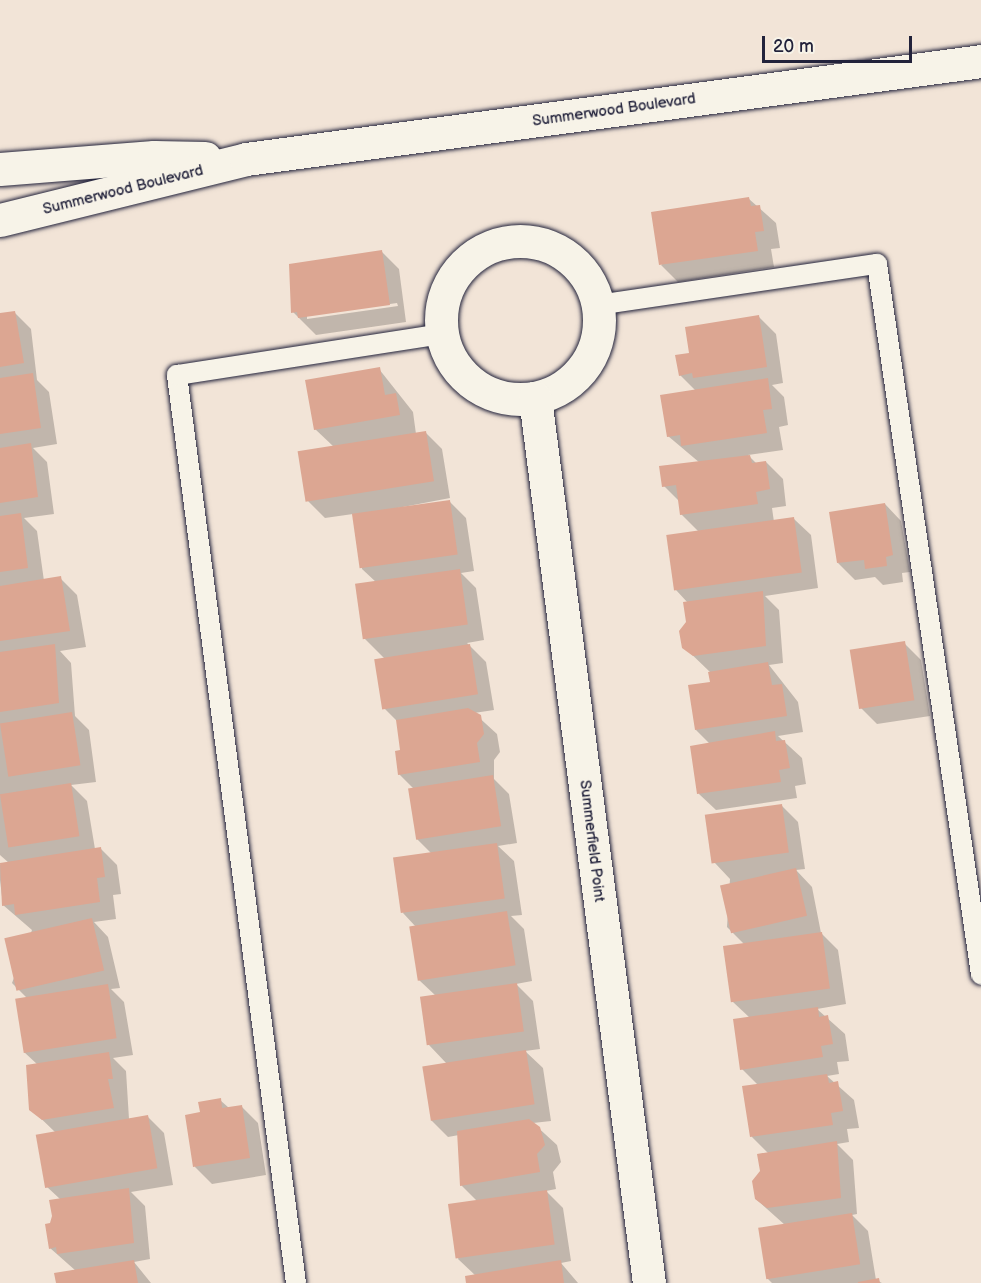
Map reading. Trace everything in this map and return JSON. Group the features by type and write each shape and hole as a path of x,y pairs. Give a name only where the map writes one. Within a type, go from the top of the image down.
{"street":[{"name":"Summerwood Boulevard","path":"0,220 246,159 981,61"},
{"name":"Summerwood Boulevard","path":"0,169 154,157 246,159"},
{"path":"530,241 554,248 575,263 590,282 598,305 599,331 592,355 578,375 558,390 535,398 510,400 485,393 464,378 449,358 441,334 440,309 448,285 462,265 482,250 505,242 530,241"},
{"name":"Summerfield Point","path":"535,398 649,1283"}],"lane":[{"path":"598,305 878,264 981,974"},
{"path":"296,1283 177,375 441,334"}],"building":[{"path":"749,197 751,206 760,205 764,231 755,232 758,251 659,265 651,212"},
{"path":"382,250 390,305 298,318 297,312 291,313 289,264"},
{"path":"15,311 24,363 0,367 0,313"},
{"path":"759,315 767,367 693,378 692,373 679,376 675,355 689,353 685,327"},
{"path":"380,367 385,395 396,393 400,415 314,430 305,380"},
{"path":"33,373 41,428 0,434 0,378"},
{"path":"768,378 772,409 763,410 767,433 681,446 680,435 667,437 660,395"},
{"path":"426,431 434,481 306,502 298,451"},
{"path":"31,443 38,497 0,503 0,448"},
{"path":"750,455 752,463 766,461 770,489 756,492 758,504 680,515 676,485 662,487 659,466"},
{"path":"450,500 458,554 360,568 352,514"},
{"path":"885,503 893,555 886,557 887,566 865,569 864,560 837,563 829,512"},
{"path":"21,513 28,568 0,572 0,516"},
{"path":"794,517 802,572 674,590 666,535"},
{"path":"460,569 468,624 363,639 355,584"},
{"path":"61,576 70,631 0,641 0,586"},
{"path":"763,591 766,646 693,656 682,648 679,631 686,622 683,602"},
{"path":"905,641 914,700 859,709 850,650"},
{"path":"55,644 59,703 0,712 0,652"},
{"path":"470,644 478,694 382,710 374,659"},
{"path":"768,662 772,685 782,684 787,716 695,730 688,685 710,682 708,672"},
{"path":"468,708 481,715 484,734 477,743 480,762 398,775 395,751 400,750 396,720"},
{"path":"72,712 80,765 8,777 0,723"},
{"path":"775,731 776,741 785,740 790,768 779,770 781,782 697,794 690,746"},
{"path":"493,775 501,826 416,840 408,788"},
{"path":"71,783 79,836 8,848 0,794"},
{"path":"782,804 789,853 712,863 705,815"},
{"path":"497,843 505,898 401,913 393,858"},
{"path":"101,847 105,877 97,878 100,902 15,915 14,904 2,906 0,863"},
{"path":"796,868 807,916 731,933 720,886"},
{"path":"507,911 516,965 418,981 409,926"},
{"path":"92,918 104,971 16,991 4,938"},
{"path":"822,932 830,988 731,1002 723,946"},
{"path":"517,983 524,1032 427,1045 420,997"},
{"path":"108,984 117,1038 24,1053 15,999"},
{"path":"818,1007 819,1017 828,1015 833,1044 821,1046 823,1057 740,1070 733,1019"},
{"path":"526,1050 535,1104 431,1121 422,1066"},
{"path":"109,1052 113,1079 108,1079 114,1108 42,1120 29,1110 26,1065"},
{"path":"827,1074 829,1083 838,1081 843,1111 831,1113 833,1125 750,1137 742,1086"},
{"path":"221,1098 222,1108 242,1105 250,1158 193,1167 185,1115 200,1112 198,1102"},
{"path":"148,1115 157,1168 45,1188 36,1135"},
{"path":"529,1119 540,1127 545,1145 537,1154 540,1172 460,1186 457,1131"},
{"path":"837,1141 841,1198 767,1208 755,1199 752,1181 760,1171 757,1154"},
{"path":"129,1188 134,1243 57,1254 56,1247 49,1249 45,1224 50,1223 52,1216 49,1200"},
{"path":"547,1190 555,1244 456,1258 448,1204"},
{"path":"852,1213 860,1264 766,1279 758,1228"},
{"path":"134,1260 138,1283 56,1283 54,1273"},
{"path":"561,1260 564,1283 466,1283 465,1276"},
{"path":"879,1278 880,1283 858,1283 858,1282"}]}
